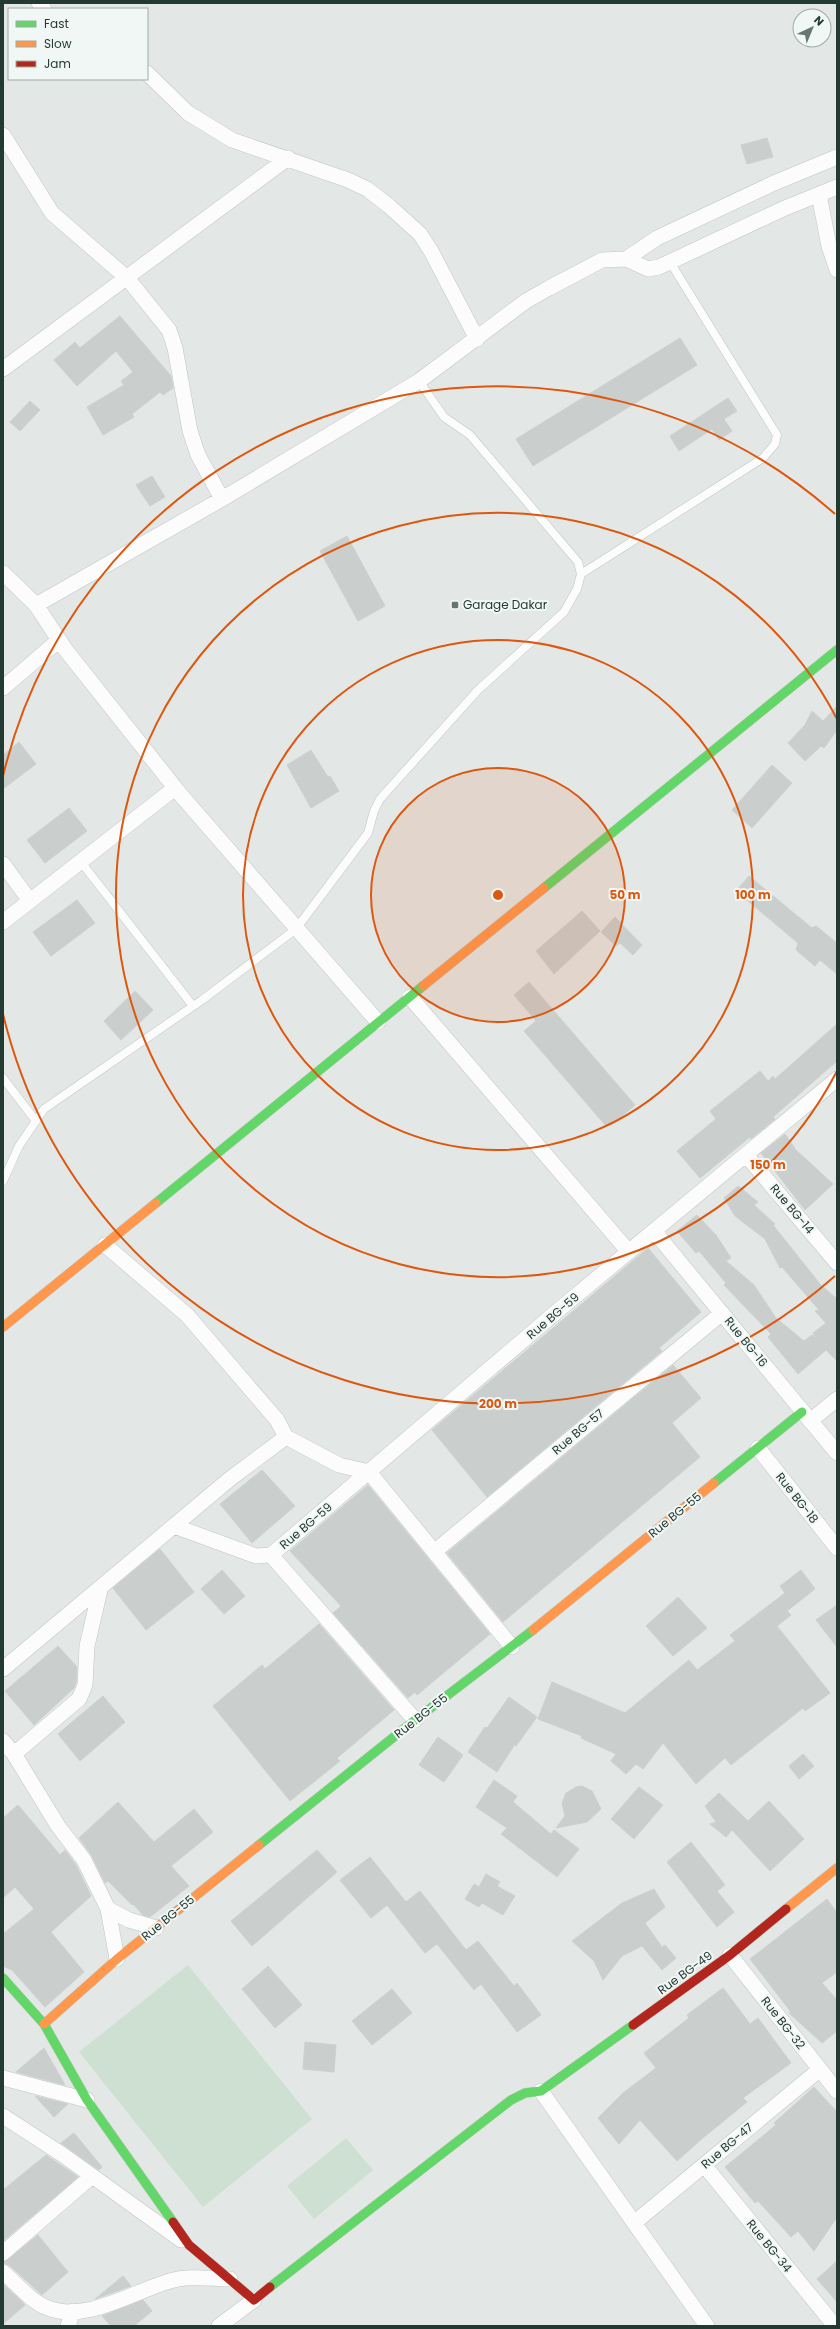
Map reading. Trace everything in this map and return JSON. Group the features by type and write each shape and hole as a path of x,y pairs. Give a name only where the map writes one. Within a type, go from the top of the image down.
{"street":[{"path":"148,73 188,113 226,136 288,158 367,189 420,234 431,251 477,339"},
{"path":"3,135 52,214 127,278 169,330 175,348 190,431 198,455 222,500"},
{"path":"626,259 657,238 774,183 837,157"},
{"path":"3,369 288,158"},
{"path":"36,605 222,500 419,381 526,301 602,260 626,259 648,269 670,262 784,208 837,187"},
{"path":"818,195 829,246 837,270"},
{"path":"3,573 36,605 59,640 175,788 296,929 356,994 378,1022"},
{"path":"3,688 59,640"},
{"path":"3,1327 837,650"},
{"path":"3,922 175,788"},
{"path":"3,864 30,901"},
{"path":"410,997 629,1252"},
{"name":"Rue BG-59","path":"271,1555 629,1252 837,1079"},
{"name":"Rue BG-14","path":"746,1155 837,1263"},
{"name":"Rue BG-16","path":"654,1231 837,1453"},
{"path":"105,1245 187,1315 276,1420 286,1438 339,1465 368,1472 512,1647"},
{"name":"Rue BG-57","path":"434,1552 722,1313"},
{"name":"Rue BG-55","path":"44,2024 117,1959 415,1720 512,1647 758,1448 806,1416 837,1399"},
{"path":"3,1669 100,1590 231,1478 286,1438"},
{"name":"Rue BG-18","path":"758,1448 837,1548"},
{"path":"174,1526 256,1556 271,1555 415,1720"},
{"path":"14,1754 79,1699 85,1685 87,1646 100,1590"},
{"path":"3,1741 14,1754 58,1826 84,1860 108,1909 117,1959"},
{"name":"Rue BG-49","path":"541,2091 730,1955 836,1871"},
{"path":"108,1909 128,1920 156,1928"},
{"name":"Rue BG-32","path":"730,1955 837,2091"},
{"path":"3,1978 44,2024 87,2100 190,2245"},
{"name":"Rue BG-47","path":"634,2222 819,2070"},
{"path":"3,2078 87,2100"},
{"path":"219,2326 511,2100 525,2093 541,2091 708,2326"},
{"path":"3,2116 190,2245 254,2300"},
{"name":"Rue BG-34","path":"704,2165 835,2326"},
{"path":"3,2253 91,2177"},
{"path":"3,2272 40,2304 55,2310 73,2311 108,2305 169,2281 183,2278 230,2279"},
{"path":"68,2326 73,2311"}],"lane":[{"path":"581,574 763,458 775,444 777,435 670,262"},
{"path":"3,1181 19,1146 44,1109 193,1006 296,929 368,834 374,811 380,799 478,690 564,612 577,589 581,574 578,562 470,435 444,417 419,381"},
{"path":"80,862 193,1006"},
{"path":"3,1078 36,1121"}],"green space":[{"path":"188,1965 312,2119 203,2207 79,2052"},
{"path":"346,2138 373,2170 314,2219 287,2186"}],"building":[{"path":"767,138 773,157 747,164 741,145"},
{"path":"120,316 171,376 173,388 163,395 160,392 132,414 134,417 103,435 87,407 124,385 121,381 133,372 116,351 77,386 54,360 75,342 80,348"},
{"path":"680,338 697,365 533,466 516,439"},
{"path":"728,398 737,411 724,419 732,431 719,440 712,429 679,451 670,436"},
{"path":"30,401 40,410 20,431 10,422"},
{"path":"152,476 165,497 150,506 136,485"},
{"path":"347,536 385,606 358,621 320,551"},
{"path":"837,706 837,730 824,748 821,746 805,761 788,743 805,725 812,711 823,721"},
{"path":"19,742 36,764 3,789 3,755"},
{"path":"311,750 339,791 311,808 287,765"},
{"path":"772,765 792,783 752,828 732,810"},
{"path":"69,808 87,831 45,863 27,840"},
{"path":"749,876 812,928 816,926 837,943 837,974 820,960 815,966 796,950 798,943 736,891"},
{"path":"77,900 95,923 51,956 33,932"},
{"path":"582,911 600,931 554,974 536,951"},
{"path":"615,917 642,945 633,955 620,943 616,946 601,932"},
{"path":"529,982 635,1105 612,1125 606,1126 524,1031 536,1021 514,995"},
{"path":"135,991 153,1010 121,1040 104,1021"},
{"path":"837,1024 837,1061 773,1117 775,1119 751,1139 750,1137 700,1178 677,1151 716,1119 710,1111 760,1071 768,1081 773,1076 775,1079"},
{"path":"785,1134 796,1150 833,1184 805,1210 761,1153"},
{"path":"738,1186 758,1202 754,1205 775,1224 773,1225 820,1284 837,1299 837,1361 826,1350 798,1374 768,1337 771,1334 724,1285 726,1283 699,1251 696,1253 677,1231 697,1215 716,1235 731,1258 726,1261 754,1285 776,1318 804,1341 812,1335 816,1338 813,1333 826,1323 815,1311 819,1310 782,1267 780,1268 765,1239 735,1216 724,1198"},
{"path":"648,1248 701,1312 659,1348 662,1351 487,1497 432,1430"},
{"path":"673,1365 701,1398 672,1423 700,1457 503,1622 447,1553"},
{"path":"262,1470 295,1506 252,1543 220,1504"},
{"path":"368,1485 490,1634 417,1695 415,1692 408,1698 333,1613 341,1606 290,1551"},
{"path":"160,1549 194,1592 146,1630 113,1588"},
{"path":"222,1570 245,1596 224,1614 201,1589"},
{"path":"801,1570 815,1589 787,1611 791,1615 777,1626 830,1693 805,1711 803,1708 731,1765 725,1758 696,1784 663,1743 643,1769 636,1764 626,1774 611,1761 616,1754 581,1738 582,1736 538,1719 552,1682 625,1713 689,1660 697,1670 735,1641 730,1635 785,1593 780,1586"},
{"path":"678,1597 707,1628 673,1656 646,1626"},
{"path":"837,1605 837,1647 816,1620"},
{"path":"319,1624 394,1710 337,1758 340,1761 290,1801 213,1706 262,1665 265,1669"},
{"path":"58,1646 77,1667 76,1683 74,1688 34,1725 5,1691"},
{"path":"103,1696 125,1722 80,1761 58,1734"},
{"path":"509,1697 537,1717 516,1746 515,1744 497,1772 468,1752 485,1727 487,1728"},
{"path":"438,1737 463,1755 444,1782 419,1765"},
{"path":"803,1754 814,1766 799,1779 789,1766"},
{"path":"494,1780 517,1796 513,1802 551,1834 554,1830 579,1849 557,1877 501,1834 507,1828 476,1807"},
{"path":"582,1786 592,1791 601,1809 587,1822 556,1828 565,1816 562,1803 566,1793 576,1787"},
{"path":"639,1787 663,1805 634,1839 611,1819"},
{"path":"719,1793 748,1821 769,1801 804,1839 770,1871 732,1830 726,1837 710,1824 716,1822 705,1806"},
{"path":"118,1802 154,1842 194,1809 213,1832 171,1866 189,1886 150,1917 143,1915 108,1881 105,1883 92,1856 79,1838"},
{"path":"18,1805 60,1855 65,1850 76,1865 91,1896 51,1932 84,1972 45,2007 12,1970 3,1966 3,1934 34,1909 15,1887 3,1898 3,1818"},
{"path":"691,1842 725,1885 717,1891 734,1912 717,1927 667,1862"},
{"path":"317,1850 337,1872 252,1946 231,1921"},
{"path":"370,1857 406,1902 420,1891 466,1950 478,1941 514,1986 517,1983 541,2015 517,2032 481,1984 474,1990 437,1944 425,1953 387,1905 371,1918 340,1880"},
{"path":"486,1874 500,1882 497,1886 515,1896 503,1915 482,1903 479,1907 465,1899 474,1884 479,1887"},
{"path":"654,1889 665,1907 645,1923 662,1947 665,1945 676,1958 662,1970 642,1946 622,1956 603,1980 594,1961 572,1941 622,1903"},
{"path":"827,1899 837,1913 837,1972 822,1983 837,2000 837,2031 822,2043 789,2013 791,2012 750,1959"},
{"path":"268,1966 302,2005 275,2028 242,1989"},
{"path":"723,1988 750,2024 758,2018 791,2063 743,2098 747,2102 677,2161 640,2120 619,2144 598,2118 623,2093 656,2068 644,2053 689,2018 687,2015"},
{"path":"392,1989 412,2013 372,2045 352,2021"},
{"path":"305,2042 336,2045 334,2072 303,2069"},
{"path":"44,2048 65,2085 16,2072"},
{"path":"814,2087 837,2112 837,2217 814,2251 798,2231 791,2237 758,2201 755,2203 725,2167 776,2125 774,2123"},
{"path":"35,2096 68,2104 54,2117"},
{"path":"74,2133 102,2167 99,2170 61,2143"},
{"path":"46,2155 78,2177 3,2241 3,2190"},
{"path":"38,2235 68,2272 42,2295 9,2265 3,2263"},
{"path":"837,2261 837,2302 817,2279"},
{"path":"123,2276 131,2286 95,2299"},
{"path":"3,2284 25,2305 3,2324"},
{"path":"143,2300 152,2311 134,2326 111,2326 102,2316"}],"traffic: fast":[{"path":"544,888 837,650"},
{"path":"156,1203 423,986"},
{"path":"714,1483 802,1412"},
{"path":"259,1845 415,1720 533,1630"},
{"path":"3,1978 44,2024 87,2100 173,2222"},
{"path":"270,2287 511,2100 525,2093 541,2091 633,2025"}],"traffic: slow":[{"path":"423,986 544,888"},
{"path":"3,1327 156,1203"},
{"path":"533,1630 714,1483"},
{"path":"44,2024 117,1959 259,1845"},
{"path":"786,1909 837,1868"}],"traffic: jam":[{"path":"633,2025 730,1955 786,1909"},
{"path":"173,2222 189,2245 254,2300 270,2287"}],"place":[{"name":"Garage Dakar","path":"455,605"}]}
